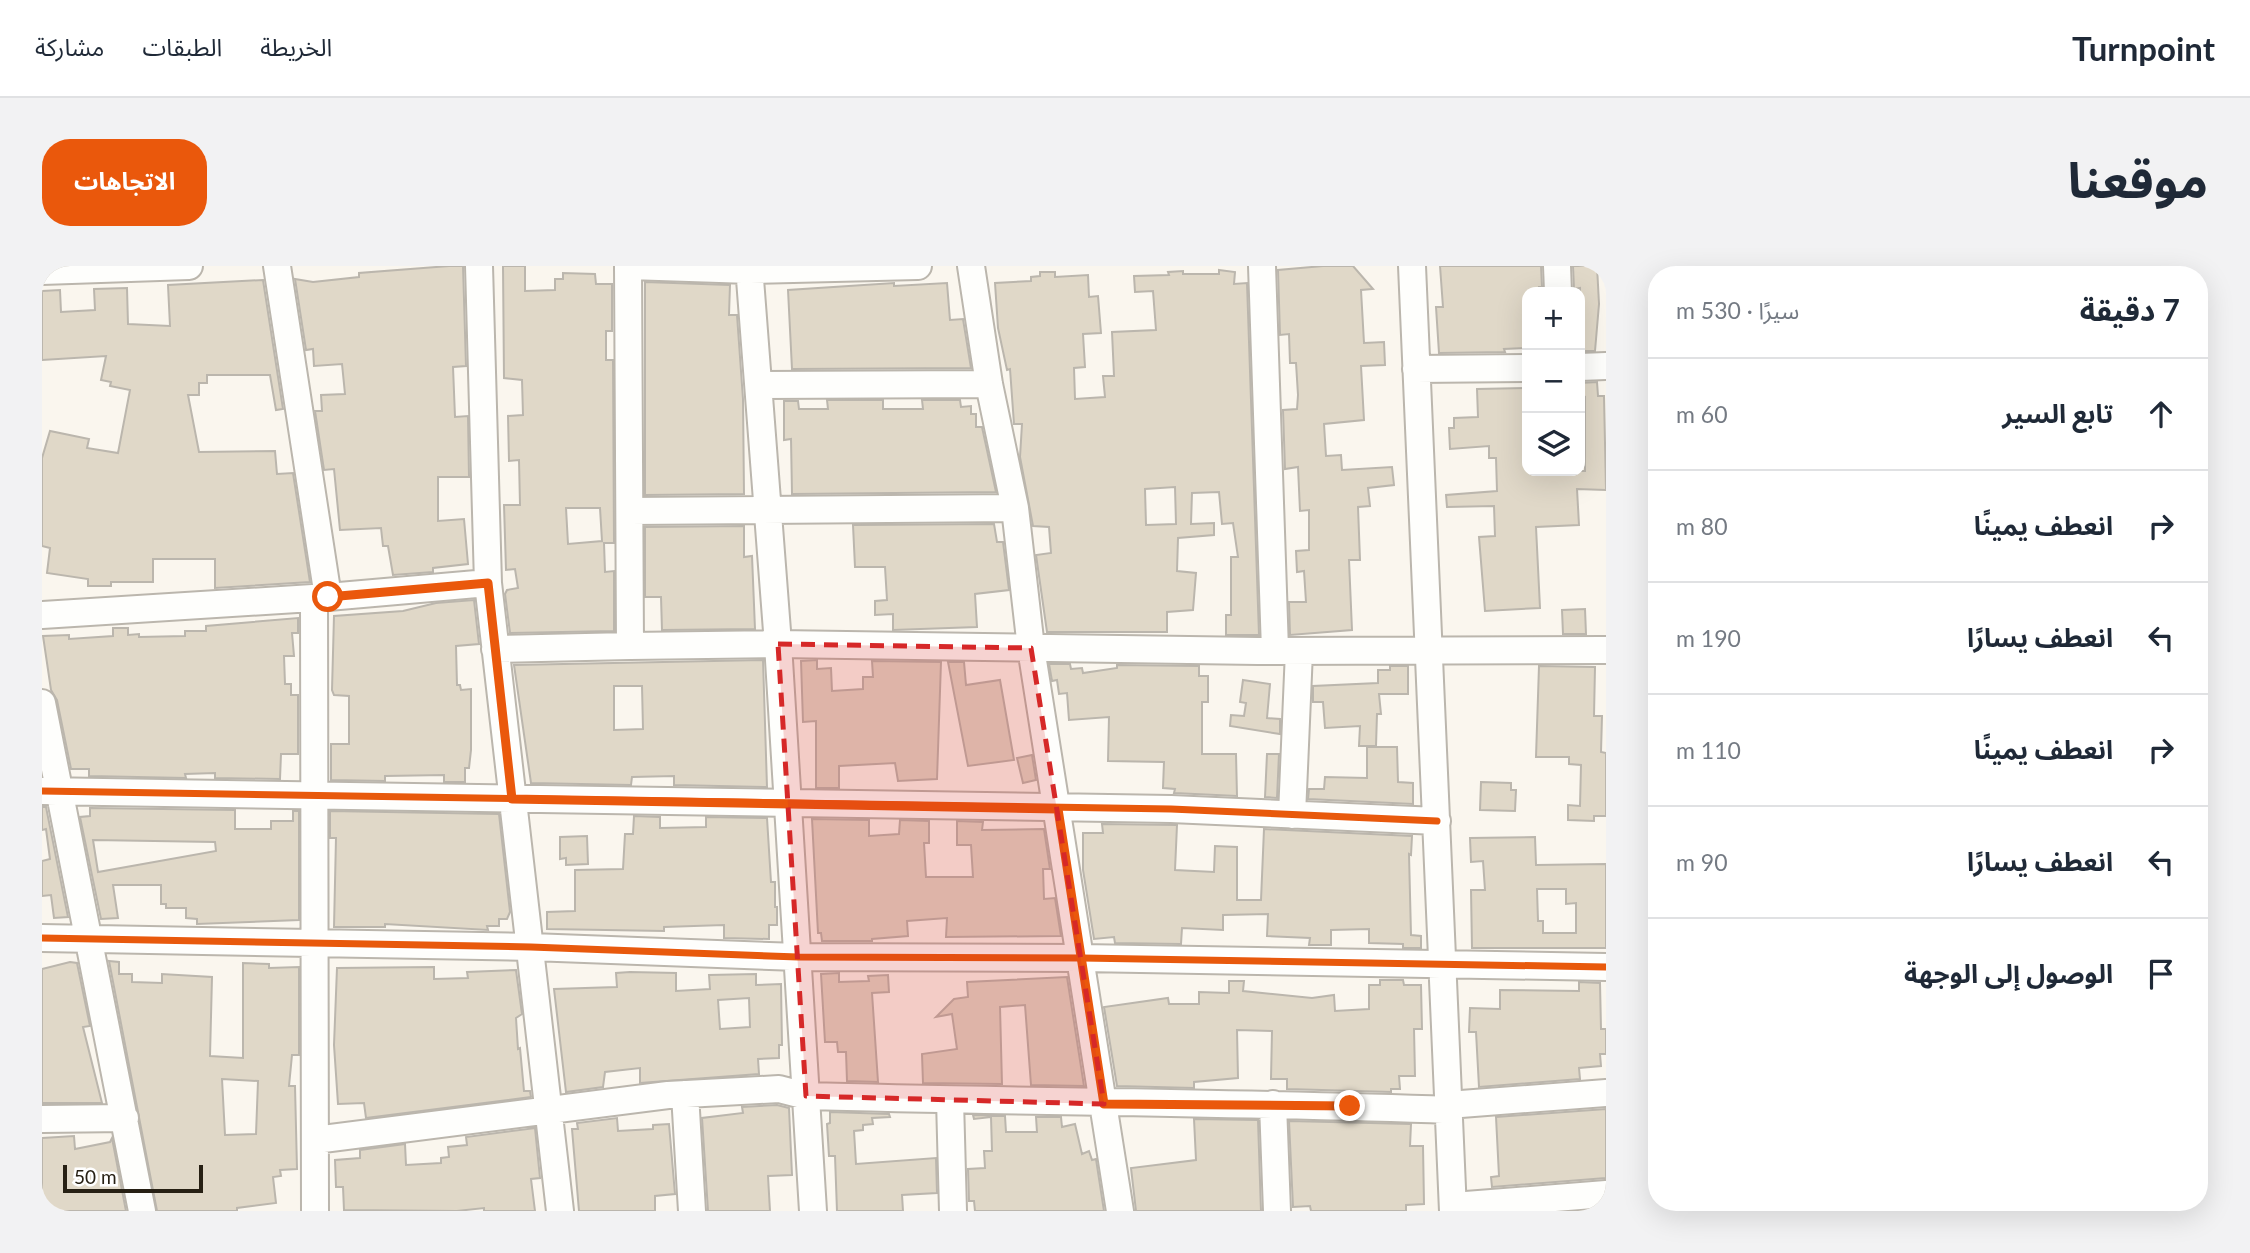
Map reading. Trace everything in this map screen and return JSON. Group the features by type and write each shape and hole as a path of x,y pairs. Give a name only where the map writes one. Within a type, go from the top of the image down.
{"street":[{"path":"42,271 86,267 189,266"},
{"path":"276,266 321,598 316,794 315,1211"},
{"path":"479,266 488,583 551,1110 560,1211"},
{"path":"630,646 629,266 918,266"},
{"path":"971,266 989,384 1016,508 1031,648 1120,1211"},
{"path":"1262,266 1287,650 1292,815"},
{"path":"1412,266 1453,1208 1606,1194"},
{"path":"1557,266 1558,287"},
{"path":"749,268 778,644 813,1211"},
{"path":"1585,367 1606,366"},
{"path":"1416,369 1522,368"},
{"path":"759,385 989,384"},
{"path":"629,512 1016,508"},
{"path":"42,615 321,598 488,583"},
{"path":"495,649 778,644 1287,650 1606,650"},
{"path":"42,703 50,791 90,938 142,1211"},
{"path":"50,791 1058,809 1437,821"},
{"path":"42,938 531,947 798,957 1082,958 1606,967"},
{"path":"315,1140 685,1094 779,1089 806,1096 950,1100 1448,1107 1606,1093"},
{"path":"685,1094 692,1211"},
{"path":"950,1100 953,1211"},
{"path":"1273,1104 1277,1211"},
{"path":"42,1119 125,1118"}],"highlighted area":[{"path":"778,644 1031,648 1104,1104 806,1096"}],"building":[{"path":"463,266 466,366 453,367 455,417 468,416 469,477 438,477 438,521 464,519 468,564 433,568 433,572 393,575 388,546 383,546 381,528 340,530 334,469 324,470 315,411 322,411 321,395 345,394 342,364 314,366 313,349 306,350 295,279 313,282 359,277 359,273"},
{"path":"503,266 525,266 525,291 555,290 555,279 563,279 563,273 595,274 596,284 612,284 612,331 606,331 606,360 613,360 614,543 604,543 605,572 614,571 614,631 510,633 505,594 507,590 518,588 515,569 506,570 504,505 520,505 519,460 509,461 508,416 523,415 522,380 504,378","holes":["566,508 600,508 602,541 568,544"]},
{"path":"1353,266 1373,289 1361,290 1364,343 1384,342 1385,365 1361,366 1364,420 1324,424 1326,456 1341,455 1342,470 1392,467 1394,485 1368,488 1370,506 1358,507 1360,560 1349,560 1352,630 1290,635 1289,602 1306,602 1304,571 1297,572 1296,551 1309,550 1309,510 1300,511 1298,467 1285,469 1283,410 1297,409 1298,395 1296,363 1290,363 1289,334 1280,335 1278,270"},
{"path":"1440,266 1541,266 1542,287 1522,287 1522,348 1504,349 1505,352 1439,353 1436,307 1443,307"},
{"path":"1573,266 1597,266 1599,304 1595,351 1585,351 1585,287 1574,287"},
{"path":"1219,270 1235,272 1234,284 1247,283 1259,635 1226,635 1226,615 1231,615 1231,557 1238,557 1233,523 1222,524 1219,492 1192,493 1191,524 1214,523 1214,535 1178,538 1177,571 1196,573 1193,610 1167,612 1167,632 1047,632 1036,555 1051,553 1049,527 1033,526 1020,457 1022,424 1014,424 1010,369 1007,370 998,328 995,283 1031,281 1031,277 1040,276 1040,272 1055,272 1055,277 1088,275 1089,297 1098,296 1101,333 1083,334 1085,367 1074,368 1075,399 1105,397 1103,376 1114,376 1112,332 1156,330 1153,291 1135,292 1134,276 1169,275 1168,272 1183,271 1183,274 1219,274","holes":["1175,487 1176,524 1146,525 1145,489"]},
{"path":"263,280 283,409 276,410 270,375 207,375 207,383 199,383 199,395 188,395 199,452 275,451 277,474 293,473 310,582 215,588 215,559 153,559 153,582 111,582 111,586 88,586 88,579 47,573 50,548 42,546 42,458 50,431 89,439 87,448 118,453 130,390 110,386 111,382 101,380 106,356 42,360 42,291 60,290 61,312 95,310 94,289 127,288 128,324 170,326 168,285"},
{"path":"645,282 730,285 729,315 737,315 743,399 744,494 645,495"},
{"path":"894,283 894,286 947,283 950,320 963,319 971,368 792,369 788,290"},
{"path":"1597,382 1598,396 1604,396 1606,490 1577,489 1579,525 1536,527 1540,608 1485,611 1479,537 1495,536 1494,506 1447,507 1446,495 1497,491 1496,458 1489,458 1489,446 1450,449 1449,428 1454,428 1454,418 1478,417 1477,389 1522,388 1522,476 1585,476 1585,383"},
{"path":"827,400 883,400 883,409 923,409 922,400 960,400 961,407 971,406 971,414 976,414 976,427 982,427 996,492 792,494 791,439 784,440 784,401 798,401 799,409 828,409"},
{"path":"994,524 997,542 1003,542 1009,590 975,594 977,627 893,630 893,614 875,615 875,601 887,600 885,567 855,567 853,525"},
{"path":"744,526 744,557 752,556 755,629 662,630 661,597 645,597 645,527"},
{"path":"474,600 479,644 456,646 457,685 460,685 461,690 471,689 471,750 469,768 465,768 465,782 444,782 444,775 385,776 385,781 331,780 331,744 349,744 349,696 334,695 332,690 334,616 403,611 436,603"},
{"path":"1585,609 1586,634 1563,634 1562,610"},
{"path":"298,618 298,633 292,633 294,656 284,656 285,684 291,684 291,695 298,695 298,754 281,754 280,779 215,778 215,773 185,774 186,778 89,776 89,769 71,769 57,700 51,690 43,636 69,635 69,639 113,636 113,628 128,628 128,635 139,634 139,637 185,636 185,631 206,631 206,626"},
{"path":"763,660 767,787 674,785 674,776 632,777 631,785 531,783 514,665","holes":["614,686 642,686 643,729 614,730"]},
{"path":"817,660 817,669 831,668 832,691 863,689 863,677 873,677 872,661 941,662 937,779 898,781 895,763 839,766 839,788 816,788 816,721 803,722 801,661"},
{"path":"948,662 964,662 966,685 1000,680 1014,760 968,766"},
{"path":"1049,664 1070,664 1071,669 1082,668 1083,673 1117,668 1117,665 1199,666 1199,676 1208,676 1208,702 1202,702 1202,754 1236,754 1237,796 1174,793 1175,789 1163,788 1164,762 1108,761 1109,717 1069,720 1067,693 1059,694 1057,680 1052,681"},
{"path":"1390,666 1408,666 1408,694 1379,694 1381,714 1377,714 1376,746 1359,746 1360,726 1325,728 1323,702 1313,702 1313,686 1378,683 1378,670 1390,670"},
{"path":"1539,666 1595,667 1594,716 1602,716 1601,752 1606,753 1606,816 1594,816 1594,821 1568,820 1568,805 1580,806 1581,765 1569,764 1569,757 1536,757"},
{"path":"1243,680 1270,684 1267,718 1280,719 1280,734 1230,726 1231,715 1244,716 1246,703 1240,702"},
{"path":"1367,747 1397,747 1398,782 1413,783 1413,804 1308,799 1309,789 1324,789 1325,777 1367,778"},
{"path":"1267,754 1279,754 1277,798 1265,797"},
{"path":"1032,755 1036,780 1023,783 1017,758"},
{"path":"1481,782 1511,783 1511,790 1516,790 1515,811 1480,810"},
{"path":"42,807 46,807 68,917 54,918 51,895 42,896 42,861 50,859 46,829 42,830"},
{"path":"90,808 235,810 235,829 271,829 271,821 293,821 293,811 299,811 299,920 197,924 197,919 186,918 186,908 166,908 166,904 161,904 161,885 113,885 118,918 101,919 80,817 90,816","holes":["93,840 215,842 216,851 98,872"]},
{"path":"330,811 499,814 510,912 507,919 499,919 499,926 487,926 488,930 385,924 385,927 334,927 336,838 330,838"},
{"path":"634,816 660,817 660,828 706,827 706,817 767,818 771,882 775,882 777,907 777,925 769,925 769,939 724,938 724,925 664,927 664,931 547,929 547,912 575,911 575,870 623,869 625,834 633,834"},
{"path":"812,819 869,820 869,836 899,834 900,820 929,821 929,843 924,843 926,877 973,877 971,845 957,845 957,821 983,822 982,830 1044,829 1050,869 1043,869 1044,899 1055,898 1061,936 946,937 947,918 907,921 908,936 872,941 822,941 821,933 818,933"},
{"path":"1102,824 1177,825 1175,870 1214,872 1215,846 1237,847 1237,900 1261,900 1264,829 1412,836 1411,855 1409,854 1411,935 1421,936 1421,948 1403,948 1403,944 1369,943 1369,929 1331,930 1331,945 1309,945 1310,938 1267,936 1268,914 1223,915 1223,930 1182,928 1181,944 1115,943 1114,937 1094,939 1083,870 1083,833 1103,833"},
{"path":"587,836 588,864 566,865 566,858 560,859 560,837"},
{"path":"1535,837 1536,865 1606,864 1606,948 1472,948 1471,890 1485,890 1483,861 1471,862 1470,838","holes":["1537,889 1566,889 1566,904 1576,903 1576,933 1543,933 1543,921 1538,921"]},
{"path":"109,961 119,962 119,974 132,974 132,982 162,983 162,974 212,977 210,1056 243,1058 243,963 269,964 269,968 299,967 299,1055 292,1055 289,1086 295,1086 297,1169 280,1170 281,1176 273,1177 276,1203 237,1208 237,1211 157,1211","holes":["222,1079 258,1081 256,1134 225,1135"]},
{"path":"70,962 77,963 90,1026 83,1027 102,1103 42,1103 42,969"},
{"path":"434,967 434,979 468,978 467,972 516,970 522,1014 516,1018 518,1049 520,1048 524,1091 530,1091 531,1097 366,1118 364,1103 338,1104 334,1045 337,968"},
{"path":"616,973 676,973 676,991 710,989 709,975 756,974 756,985 781,984 782,1045 779,1045 779,1058 758,1059 759,1074 640,1083 640,1068 605,1072 603,1087 566,1092 554,989 617,987","holes":["749,998 750,1027 720,1029 718,1000"]},
{"path":"839,973 839,982 869,981 868,976 888,975 889,992 872,993 878,1082 847,1081 846,1052 838,1052 837,1042 825,1042 821,974"},
{"path":"1067,977 1084,1086 1031,1085 1025,1005 1000,1007 1002,1084 923,1083 922,1054 957,1049 952,1014 936,1017 954,999 968,997 967,982"},
{"path":"1380,980 1403,980 1404,985 1421,985 1422,1029 1414,1029 1415,1076 1399,1076 1400,1089 1391,1089 1391,1092 1287,1089 1287,1079 1271,1079 1272,1031 1237,1030 1238,1078 1194,1082 1194,1088 1117,1086 1104,1007 1168,998 1169,1004 1199,1004 1199,992 1229,993 1229,981 1244,981 1243,991 1312,998 1334,995 1335,1011 1369,1009 1369,985 1380,985"},
{"path":"1579,982 1600,983 1601,1029 1606,1029 1606,1054 1600,1054 1601,1066 1579,1068 1580,1079 1479,1087 1476,1032 1469,1032 1470,1008 1500,1009 1500,990 1579,991"},
{"path":"777,1105 789,1108 792,1175 768,1176 770,1211 708,1211 702,1118 743,1113 742,1107"},
{"path":"1606,1109 1606,1178 1492,1187 1491,1177 1499,1176 1496,1117"},
{"path":"830,1112 889,1114 890,1117 872,1118 873,1124 863,1125 863,1130 854,1131 856,1164 936,1158 937,1193 902,1195 903,1211 837,1211 835,1156 829,1156 827,1124 830,1123"},
{"path":"973,1115 1005,1116 1006,1132 1037,1132 1036,1117 1061,1117 1062,1127 1075,1124 1082,1154 1089,1151 1092,1160 1096,1159 1104,1211 975,1211 974,1201 969,1201 968,1169 985,1168 984,1151 992,1151 991,1117 974,1119"},
{"path":"617,1118 618,1131 653,1129 653,1125 669,1124 675,1194 655,1196 655,1211 579,1211 572,1129 578,1129 577,1123"},
{"path":"1194,1119 1258,1120 1261,1211 1136,1211 1131,1168 1196,1160"},
{"path":"1289,1121 1411,1124 1410,1146 1423,1146 1424,1204 1406,1205 1406,1211 1311,1211 1310,1206 1293,1207"},
{"path":"535,1128 540,1178 531,1179 535,1211 484,1211 484,1208 457,1211 344,1210 343,1187 336,1187 335,1160 360,1158 360,1150 405,1144 406,1165 441,1163 441,1158 449,1157 448,1147 467,1145 466,1137"},
{"path":"74,1136 75,1149 110,1142 112,1138 126,1211 42,1211 42,1138"}],"cycle path":[{"path":"42,791 1171,809 1437,821"},
{"path":"42,938 531,947 798,957 1082,958 1606,967"}],"route":[{"path":"328,597 488,583 512,799 1058,809 1104,1104 1350,1106"}]}
